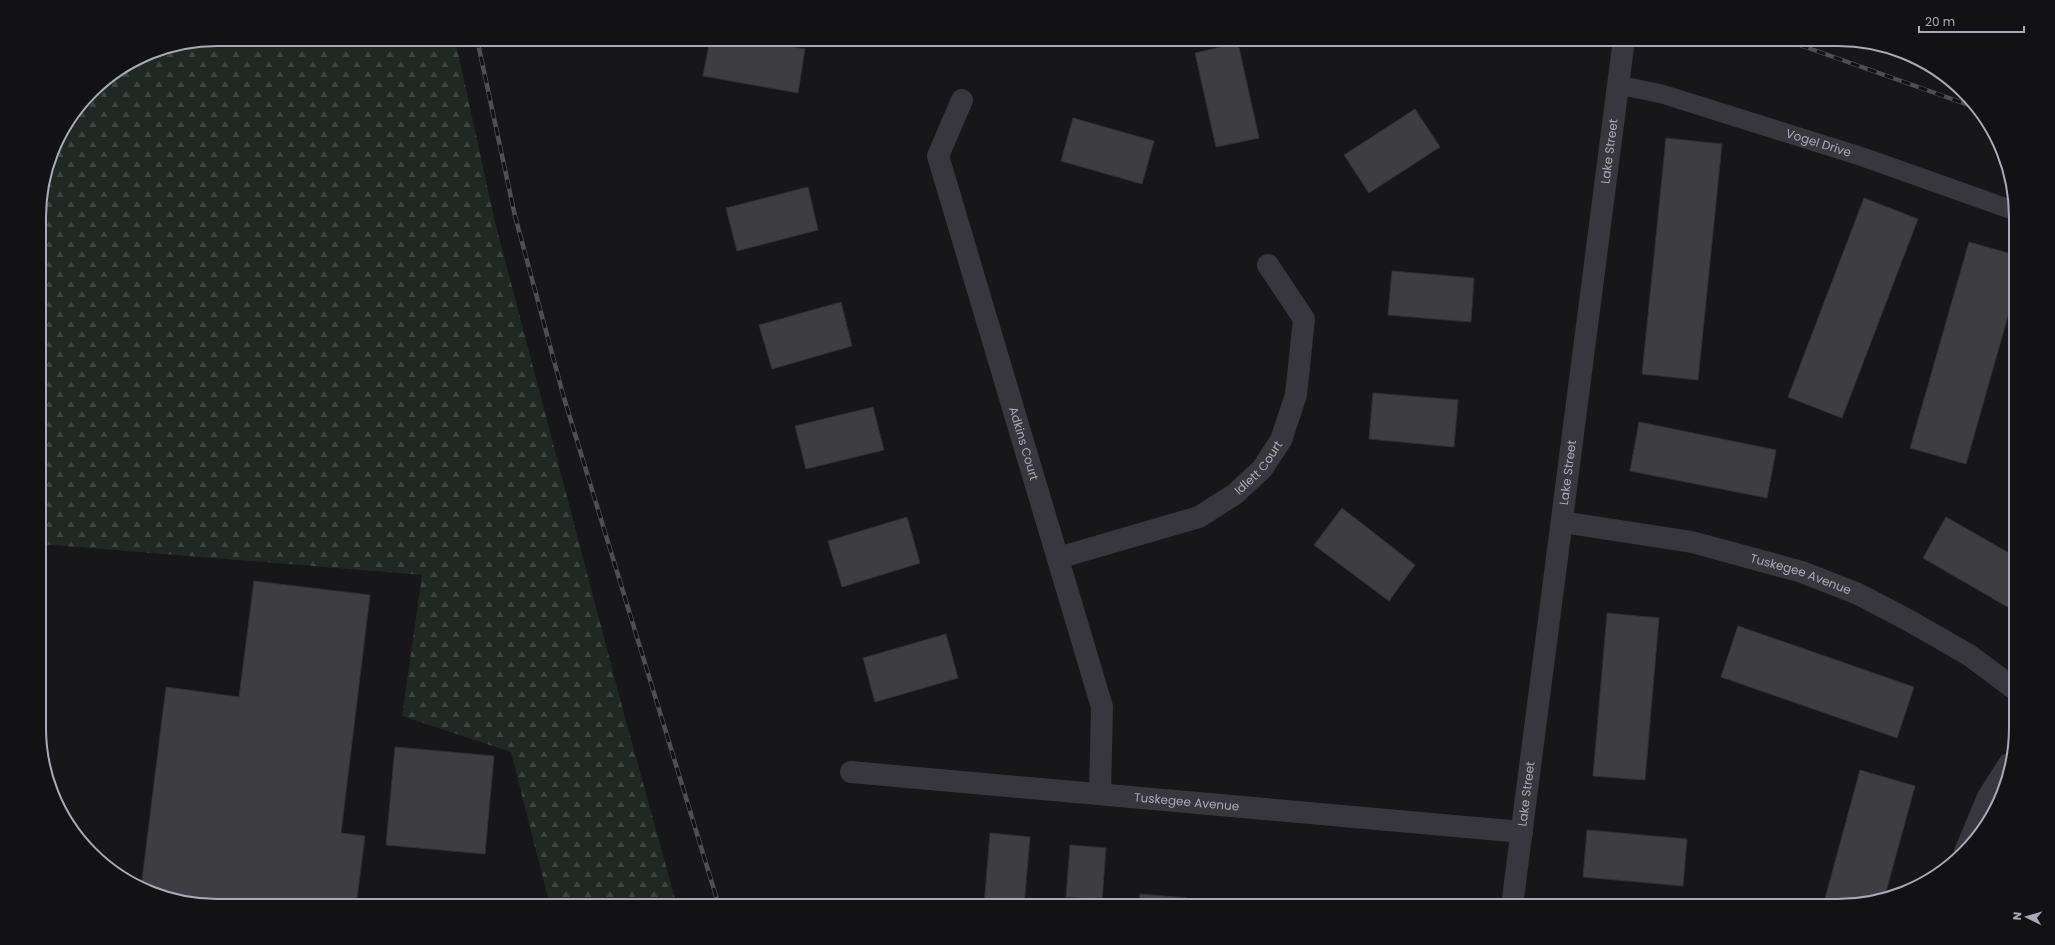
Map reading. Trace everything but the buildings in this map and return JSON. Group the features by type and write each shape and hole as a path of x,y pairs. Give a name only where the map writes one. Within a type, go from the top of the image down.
{"street":[{"name":"Lake Street","path":"1513,899 1623,46"},
{"name":"Adkins Court","path":"962,100 938,156 1102,707 1100,794"},
{"name":"Idlett Court","path":"1058,558 1199,516 1235,494 1262,468 1281,440 1296,395 1304,320 1268,265"},
{"name":"Tuskegee Avenue","path":"1562,522 1692,542 1802,572 1858,594 1908,620 1969,655 2009,685"},
{"name":"Tuskegee Avenue","path":"851,772 1522,832"},
{"path":"1973,834 1988,797 2003,774"}],"lane":[{"name":"Vogel Drive","path":"1619,85 1662,94 1855,155 2009,209"}],"green space":[{"path":"205,46 457,46 495,222 624,714 675,899 548,899 511,752 402,716 422,575 46,544 47,194 59,151 69,131 81,113 104,88 131,69 162,55 183,49"}],"railway":[{"path":"479,46 515,216 564,398 717,899"},
{"path":"1803,46 1967,105"}]}
